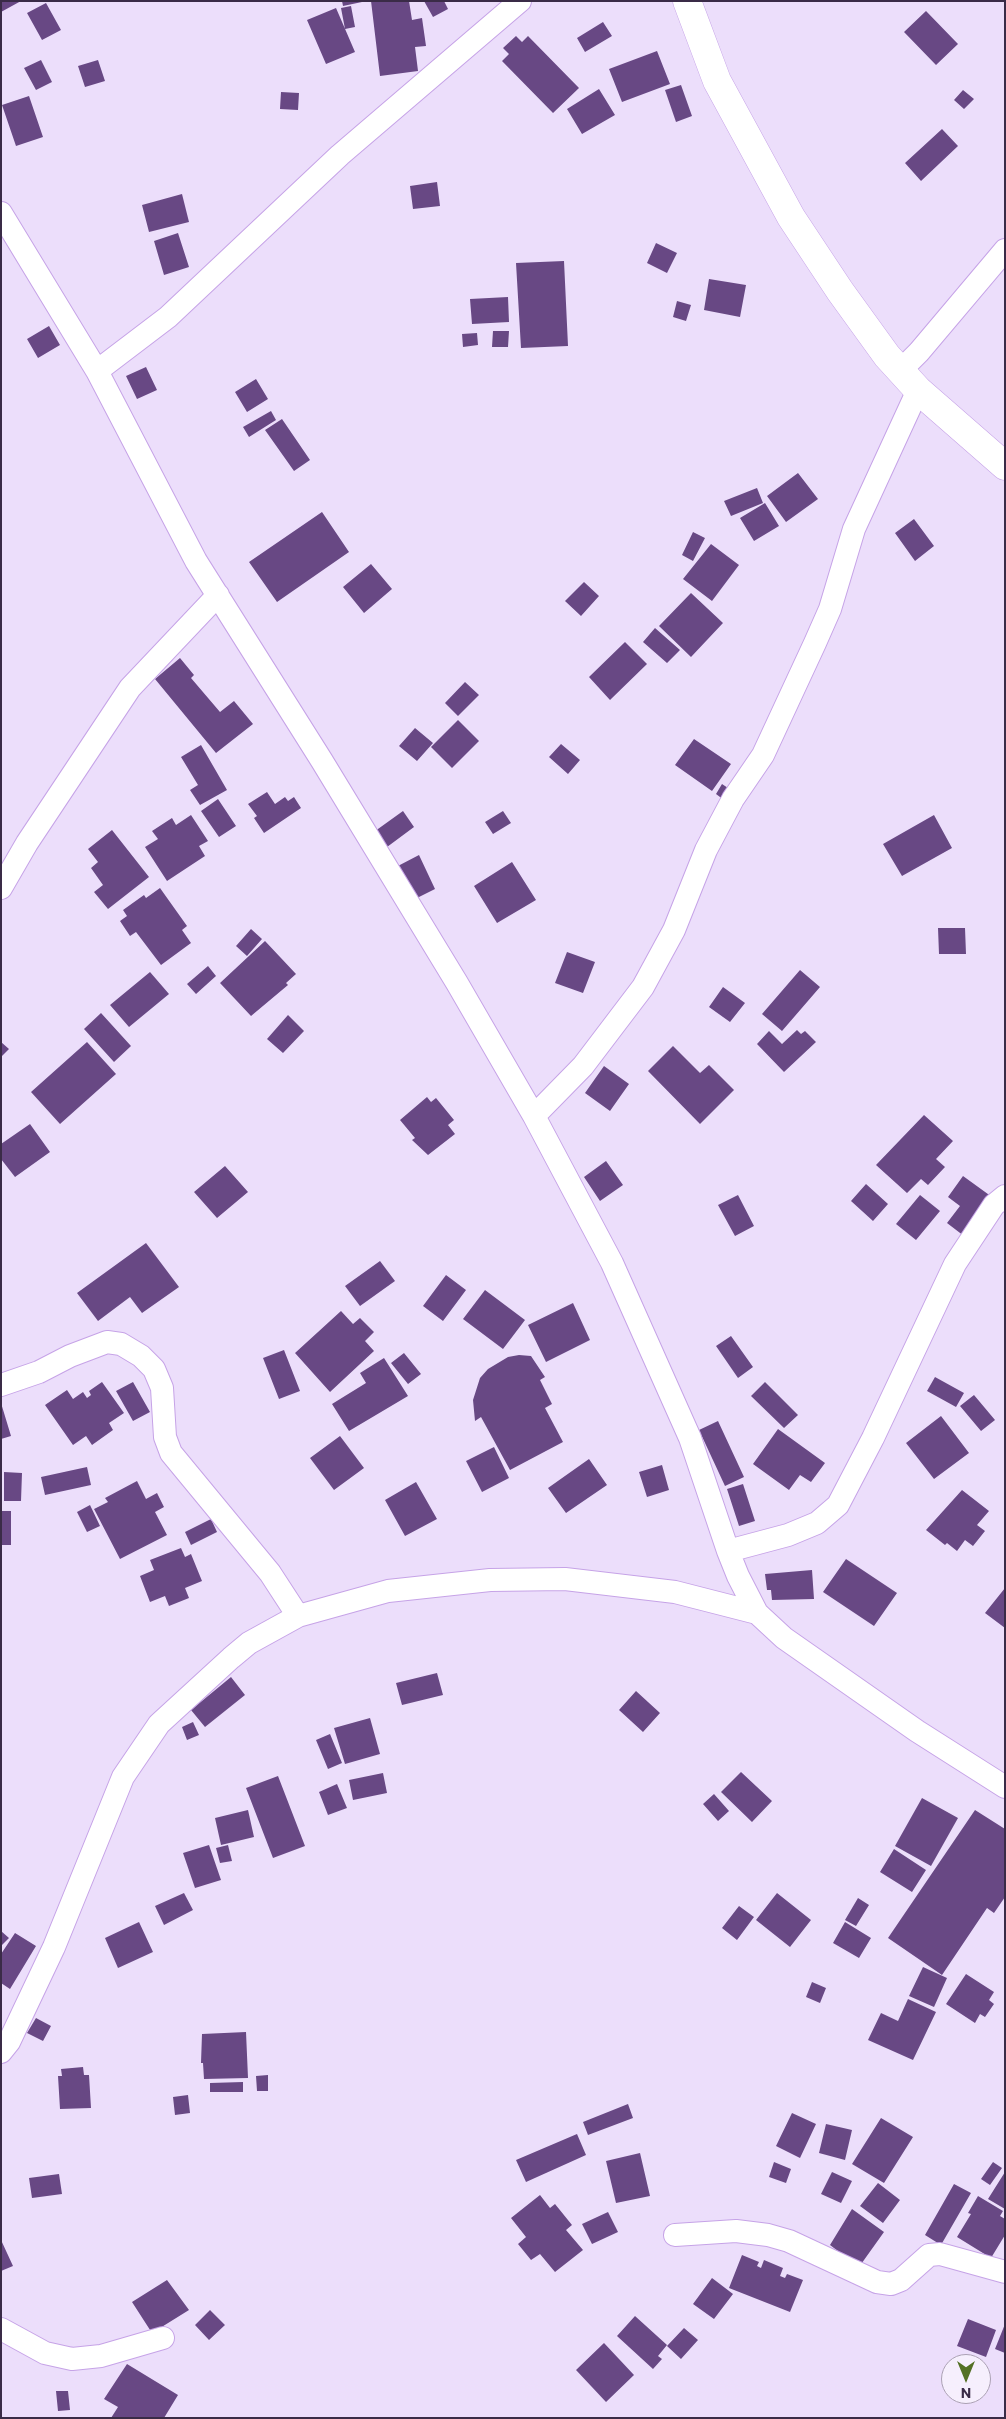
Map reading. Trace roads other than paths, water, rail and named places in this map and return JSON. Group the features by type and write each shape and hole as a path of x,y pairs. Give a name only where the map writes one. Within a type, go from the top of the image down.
{"main road":[{"path":"687,1 717,81 791,217 840,291 900,371 918,390 1005,466"}],"street":[{"path":"97,371 168,317 340,155 520,1"},
{"path":"1,213 97,371 196,561 441,957 534,1116 612,1263 686,1429 713,1502 728,1551 738,1576 757,1613 784,1638 916,1731 1005,1787"},
{"path":"900,371 919,352 1005,250"},
{"path":"534,1116 583,1066 648,979 674,930 706,850 733,799 763,755 816,644 830,609 854,529 918,390"},
{"path":"1,888 28,843 130,688 218,595"},
{"path":"728,1551 788,1535 817,1523 838,1505 873,1438 955,1264 994,1205 1005,1196"},
{"path":"1,1385 39,1372 70,1356 107,1342 121,1344 141,1356 154,1369 162,1388 165,1437 171,1453 270,1573 298,1616"},
{"path":"1,2052 9,2042 54,1947 123,1777 159,1724 250,1643 298,1616 388,1591 490,1580 565,1579 676,1592 757,1613"},
{"path":"674,2235 736,2231 768,2235 789,2242 877,2282 891,2284 901,2280 929,2255 940,2254 1005,2272"},
{"path":"1,2328 45,2353 72,2360 101,2356 163,2338"}]}
